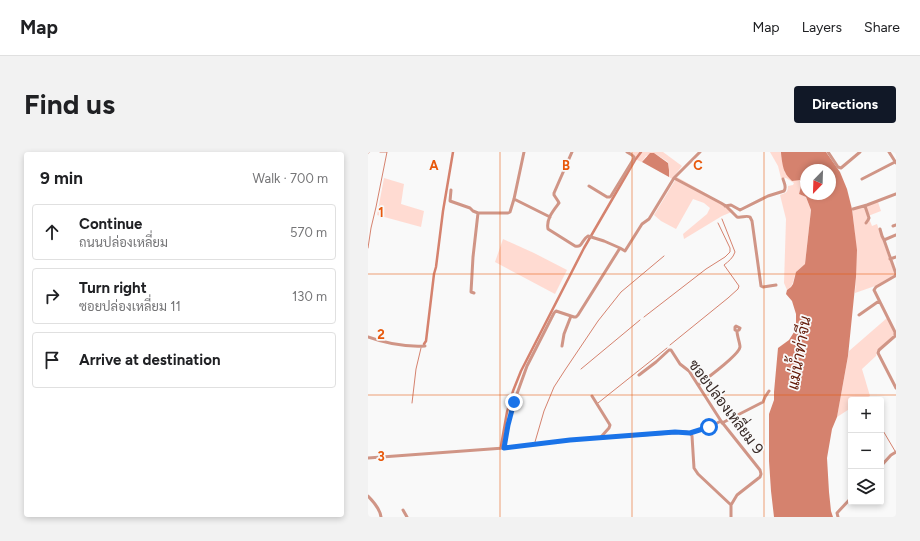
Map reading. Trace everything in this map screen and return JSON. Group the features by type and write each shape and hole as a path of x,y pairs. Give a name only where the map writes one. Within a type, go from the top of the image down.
{"street":[{"path":"452,190 450,201 470,208 478,213 508,212 514,199 524,152"},
{"path":"572,152 554,193 559,203 547,224 548,229 578,247 588,236 625,250 642,224 649,219 674,178 700,152"},
{"path":"589,186 607,197 610,197 633,160 634,157 627,152"},
{"path":"828,152 839,168 843,167 860,152"},
{"path":"862,178 895,161 889,152"},
{"path":"674,178 725,206 737,217 748,216 751,218 761,286 776,285"},
{"path":"725,206 731,205 740,210 768,196 784,191 786,189 783,179"},
{"path":"853,209 896,194"},
{"path":"514,199 550,217"},
{"path":"865,206 869,218 866,223"},
{"path":"474,293 471,292 478,213"},
{"path":"880,229 896,276 875,289 875,292 896,332 895,336 879,350 878,354 896,388"},
{"path":"884,240 896,235"},
{"path":"504,448 514,402 527,366 551,319 556,311 576,317 578,315 620,248"},
{"path":"890,259 896,257"},
{"path":"859,315 879,301"},
{"path":"562,346 564,334 571,316"},
{"path":"698,386 730,360 738,351 740,346 737,331"},
{"path":"368,337 391,344 424,346"},
{"name":"ซอยปล่องเหลี่ยม 9","path":"639,375 670,349 672,350 682,366 688,370 722,422 761,473 760,477 737,495 731,505"},
{"path":"368,458 504,448 570,440 675,432 690,433 722,422 763,402 770,391"},
{"path":"592,396 610,425 600,438"},
{"path":"690,433 692,436 694,468 698,474 731,505 731,517"},
{"path":"884,463 896,452"},
{"path":"368,496 376,505 381,517"},
{"path":"838,517 837,513 848,501"},
{"path":"402,510 407,517"}],"shaded area":[{"path":"632,152 663,152 682,166 672,179 669,177 668,162 654,153 646,156 642,162 637,160"},
{"path":"770,152 781,152 785,173 800,180 800,200 807,200 811,210 805,264 798,270 790,288 787,290 784,283 786,219 780,195 786,192 788,186 793,185 794,183 786,178 781,178 778,166"},
{"path":"677,177 734,211 722,216 684,239 683,234 707,214 710,208 704,203 693,199 676,229 661,221 654,215"},
{"path":"384,178 404,184 401,204 424,211 421,227 377,215"},
{"path":"878,202 881,211 868,216 872,226 877,224 894,275 875,286 855,293 856,251 852,209"},
{"path":"503,239 567,270 555,294 495,262"},
{"path":"887,318 895,332 894,335 877,351 876,356 862,369 870,396 848,397 848,410 837,417 849,351"}],"water":[{"path":"781,152 826,152 834,164 800,164 800,180 792,181 785,173"},
{"path":"650,153 654,153 668,163 669,177 642,162"},
{"name":"แม่น้ำท่าจีน","path":"836,166 847,189 852,209 857,250 856,277 848,356 837,417 832,429 827,458 829,492 833,517 774,517 769,461 769,414 774,400 778,348 789,340 796,329 796,314 792,301 786,294 787,290 793,284 796,272 805,264 811,210 807,200 836,200"}],"waterway":[{"path":"368,248 387,152 380,152"},
{"path":"424,344 426,341 434,274 453,152"},
{"path":"501,446 507,412 521,371 584,248 641,152"},
{"path":"670,345 738,289 739,286 724,265 732,258 735,252 722,219"},
{"path":"644,317 730,252 730,248 718,223"},
{"path":"535,442 544,411 554,387 598,321 621,292 664,256"},
{"path":"581,369 640,320"},
{"path":"412,403 416,369 421,348"},
{"path":"598,403 667,348"},
{"path":"884,432 895,451"}],"route":[{"path":"514,402 504,448 570,440 675,432 690,433 709,427"}]}
